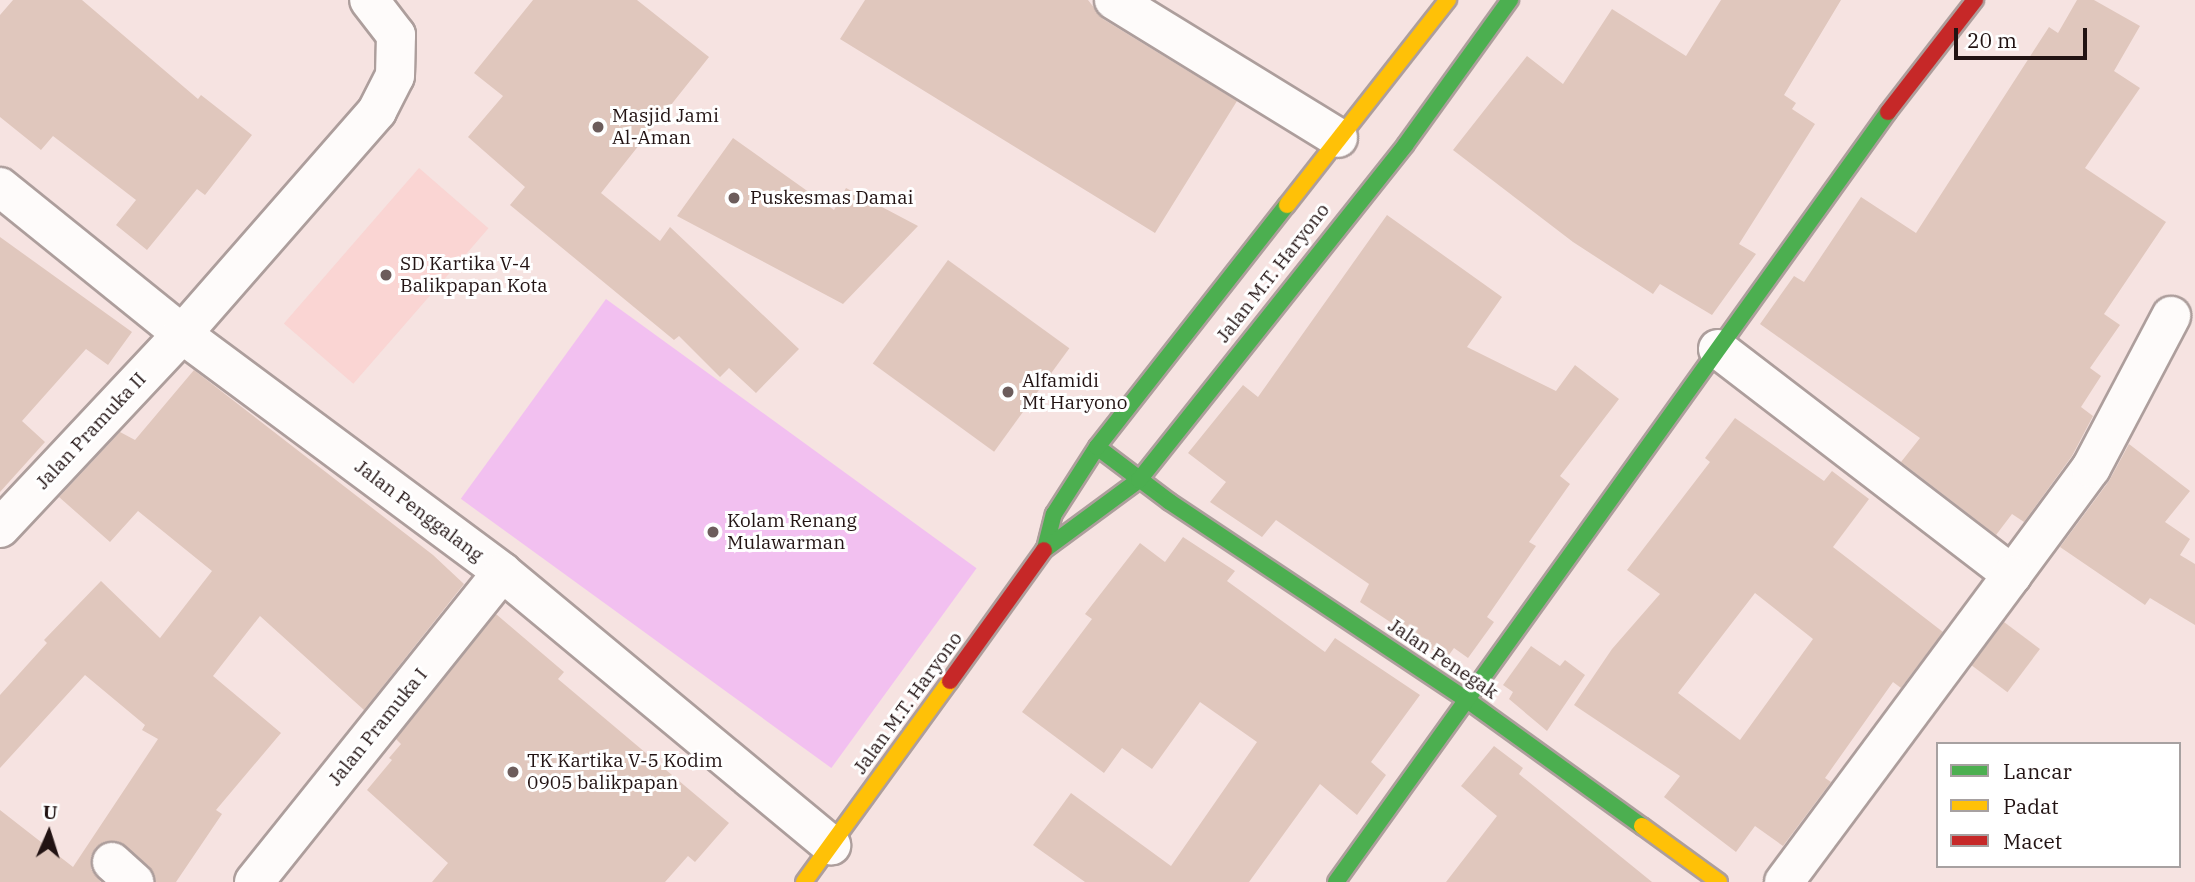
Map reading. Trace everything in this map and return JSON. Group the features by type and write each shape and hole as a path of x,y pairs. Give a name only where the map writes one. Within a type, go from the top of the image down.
{"street":[{"name":"Jalan Pramuka II","path":"0,528 182,334 377,111 395,76 396,35 369,0"},
{"path":"1114,0 1338,138"},
{"name":"Jalan M.T. Haryono","path":"1045,548 1054,514 1097,447 1448,0"},
{"name":"Jalan M.T. Haryono","path":"804,882 1045,548 1139,480 1338,223 1406,144 1510,0"},
{"path":"1336,882 1718,349 1844,168 1975,0"},
{"name":"Jalan Penggalang","path":"0,187 182,334 502,572 831,845"},
{"path":"1784,882 2091,468 2171,316"},
{"path":"1718,349 2012,575"},
{"name":"Jalan Penegak","path":"1097,447 1139,480 1467,700 1719,882"},
{"name":"Jalan Pramuka I","path":"254,882 502,572"}],"shaded area":[{"name":"SD Kartika V-4 Balikpapan Kota","path":"419,168 488,228 353,384 284,323"},
{"name":"Kolam Renang Mulawarman","path":"606,299 977,568 831,768 461,499"}],"building":[{"path":"13,0 82,0 198,99 201,95 252,135 205,195 197,189 147,250 116,225 136,200 53,136 41,150 0,117 0,15"},
{"path":"533,0 637,0 709,57 601,193 660,241 670,227 799,349 756,393 729,368 720,377 679,336 674,340 510,205 525,187 468,137 503,96 474,73"},
{"path":"865,0 1088,0 1103,19 1237,101 1155,233 840,39"},
{"path":"1721,0 1841,0 1784,95 1796,103 1792,109 1815,124 1739,244 1756,254 1712,315 1660,284 1653,294 1573,242 1453,150 1527,56 1563,84 1612,9 1686,56"},
{"path":"2077,0 2094,0 2140,26 2114,71 2140,88 2085,168 2166,222 2104,314 2120,325 2090,368 2101,376 2081,407 2093,416 2072,456 2024,522 2012,514 1996,535 1901,462 1920,438 1760,324 1794,276 1804,282 1861,197 1916,233 2049,27 2058,33"},
{"path":"733,138 834,210 846,188 918,226 843,304 677,216"},
{"path":"1387,215 1502,297 1467,347 1556,391 1575,365 1619,399 1560,476 1570,484 1529,542 1536,546 1487,617 1494,622 1468,658 1454,648 1446,659 1360,602 1369,584 1276,520 1262,537 1210,502 1226,482 1188,453 1243,385 1258,397"},
{"path":"0,237 132,332 108,365 86,349 22,421 45,442 0,492"},
{"path":"948,260 1069,348 994,452 873,364"},
{"path":"194,370 433,555 464,584 364,710 260,616 213,676 281,733 216,810 222,814 176,882 155,882 149,866 116,841 96,847 91,857 91,869 101,882 0,882 0,810 73,867 158,739 142,730 145,725 85,675 0,768 0,695 47,643 44,640 101,581 160,638 212,571 138,511 110,542 59,497 120,432 135,440"},
{"path":"1735,418 1824,481 1832,471 1869,499 1833,547 1943,632 1901,688 1893,682 1825,778 1831,782 1783,846 1755,826 1736,852 1664,797 1680,776 1574,705 1612,649 1660,594 1627,570 1710,462 1705,458","holes":["1755,593 1813,639 1740,740 1678,693"]},
{"path":"2129,444 2190,491 2165,522 2190,539 2180,555 2195,564 2195,625 2150,598 2145,605 2060,547 2109,481"},
{"path":"1183,537 1235,571 1227,581 1325,652 1335,638 1420,695 1371,762 1386,775 1357,815 1320,784 1249,882 1085,882 1033,845 1071,793 1171,866 1257,742 1200,702 1152,769 1122,748 1104,773 1022,712 1092,619 1085,614 1140,543 1165,562"},
{"path":"496,614 564,672 558,679 729,823 695,862 688,856 665,882 432,882 448,863 367,790 392,760 389,758 401,744 396,739"},
{"path":"2004,622 2040,649 2007,692 1972,665"},
{"path":"1531,646 1560,666 1565,660 1585,675 1547,731 1509,699 1513,692 1503,685"},
{"path":"1494,746 1523,768 1519,774 1652,882 1446,882 1497,816 1461,786"}],"traffic: fast":[{"path":"1044,550 1139,480 1406,144 1510,0"},
{"path":"1336,882 1888,112"},
{"path":"1045,549 1054,514 1097,447 1287,205"},
{"path":"1097,447 1170,502 1467,700 1642,826"}],"traffic: slow":[{"path":"1287,205 1448,0"},
{"path":"804,882 950,681"},
{"path":"1642,826 1719,882"}],"traffic: jam":[{"path":"1888,112 1975,0"},
{"path":"950,681 1044,550"}],"place":[{"name":"Masjid Jami Al-Aman","path":"598,127"},
{"name":"Puskesmas Damai","path":"734,198"},
{"name":"SD Kartika V-4 Balikpapan Kota","path":"386,275"},
{"name":"Alfamidi Mt Haryono","path":"1008,392"},
{"name":"Kolam Renang Mulawarman","path":"713,532"},
{"name":"TK Kartika V-5 Kodim 0905 balikpapan","path":"513,772"}]}
